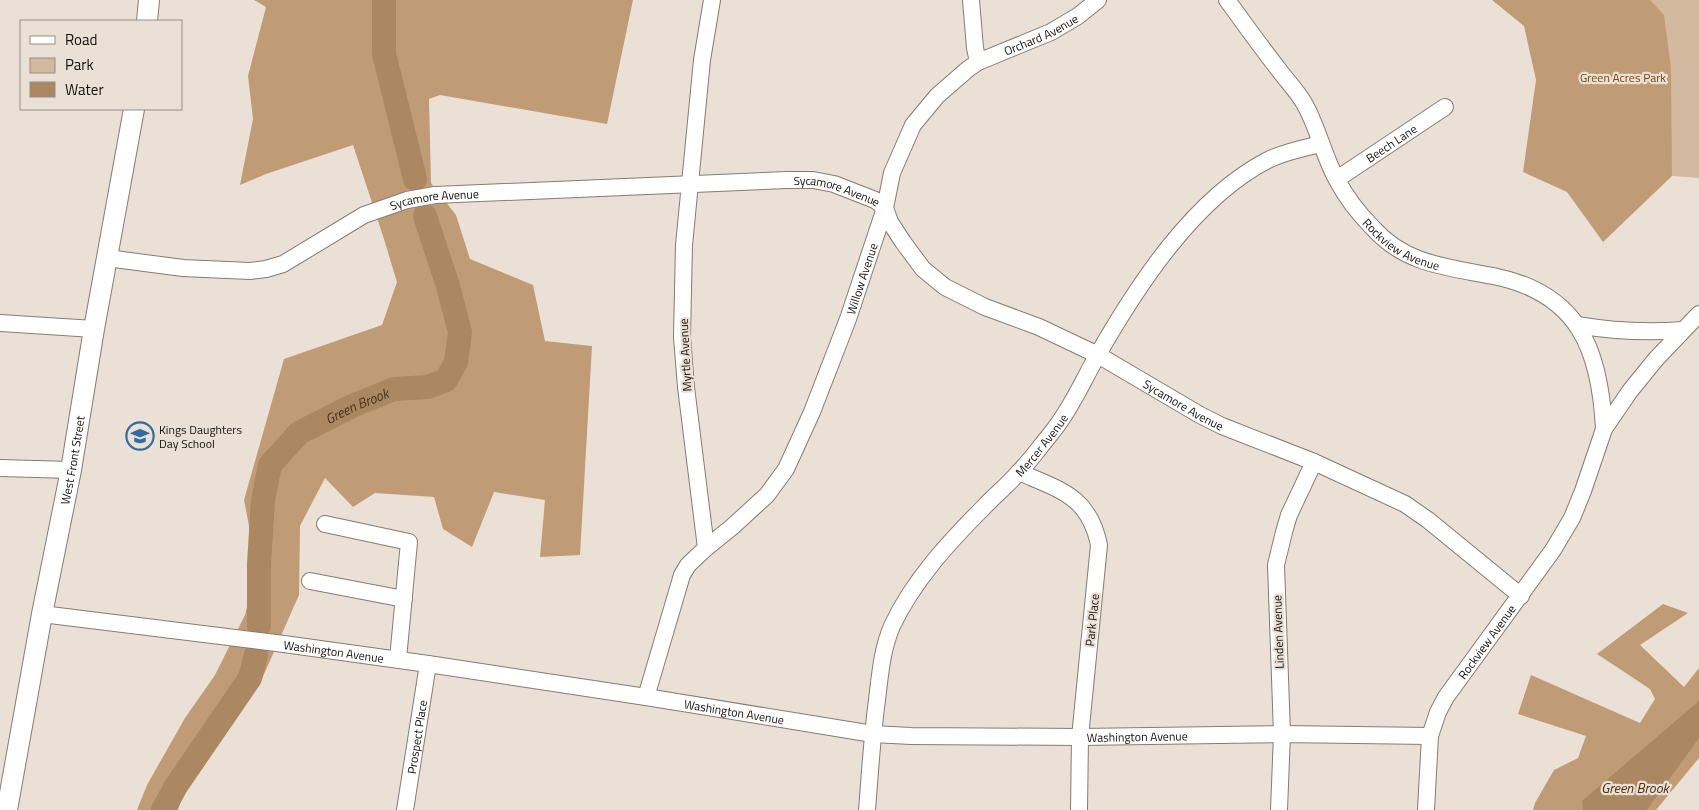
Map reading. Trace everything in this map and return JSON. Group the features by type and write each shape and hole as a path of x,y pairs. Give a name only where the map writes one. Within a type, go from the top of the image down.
{"street":[{"path":"147,20 149,0"},
{"name":"Myrtle Avenue","path":"706,548 686,387 682,337 684,245 702,60 712,0"},
{"path":"971,0 978,62"},
{"name":"Orchard Avenue","path":"978,62 1051,32 1078,16 1098,0"},
{"name":"Rockview Avenue","path":"1226,0 1303,102 1337,179 1373,229 1388,243 1412,258 1454,270 1495,276 1544,294 1560,306 1577,325 1589,345 1595,364 1602,396 1604,429"},
{"name":"Willow Avenue","path":"706,548 767,495 786,469 812,412 835,353 885,208 892,173 913,124 937,96 978,62"},
{"name":"Beech Lane","path":"1337,179 1445,107"},
{"name":"West Front Street","path":"5,808 72,470 94,329 134,110"},
{"name":"Mercer Avenue","path":"867,810 882,655 892,626 914,588 946,548 982,508 1019,472 1051,434 1154,267 1207,205 1235,181 1269,160 1321,144"},
{"name":"Sycamore Avenue","path":"107,258 183,268 250,272 266,269 283,264 364,215 407,200 435,195 813,180 834,184 875,200 885,208 890,222 923,269 945,287 984,307 1039,327 1098,355 1222,426 1314,462 1405,504 1428,520 1521,596"},
{"name":"Rockview Avenue","path":"1426,810 1430,736 1438,712 1446,697 1521,596 1553,550 1572,518 1604,429 1630,391 1656,359 1699,314"},
{"path":"0,323 94,329"},
{"path":"1577,325 1628,332 1655,333 1682,330"},
{"name":"Linden Avenue","path":"1279,810 1282,734 1276,565 1289,515 1314,462"},
{"path":"0,468 72,470"},
{"name":"Park Place","path":"1019,472 1068,494 1084,508 1097,534 1099,546 1080,737 1079,810"},
{"path":"325,524 409,542 398,659"},
{"path":"646,696 682,575 688,565 706,548"},
{"path":"310,581 404,599"},
{"name":"Washington Avenue","path":"42,614 398,659 646,696 873,734 1080,737 1282,734 1430,736"},
{"name":"Prospect Place","path":"405,810 428,664"}],"green space":[{"path":"254,0 633,0 607,124 440,95 429,99 431,183 456,215 470,259 533,285 545,341 592,346 580,555 540,557 545,500 494,492 472,547 443,529 434,497 375,493 353,507 325,478 300,526 299,595 261,681 182,798 178,810 137,810 147,785 185,718 215,675 245,615 252,587 249,526 244,500 284,359 382,325 397,282 353,145 266,174 240,185 253,119 248,76 266,7"},
{"name":"Green Acres Park","path":"1492,0 1650,0 1664,15 1671,68 1672,176 1603,242 1567,192 1523,172 1536,80 1524,26"},
{"name":"Green Acres Park","path":"1532,0 1699,0 1699,178 1672,176 1671,150"},
{"path":"1663,604 1688,613 1640,645 1684,687 1699,668 1699,758 1656,810 1533,810 1554,770 1578,758 1586,736 1518,714 1531,675 1640,723 1655,699 1650,689 1597,654"}],"water":[{"name":"Green Brook","path":"1699,701 1699,738 1647,810 1583,810 1582,801"}],"waterway":[{"name":"Green Brook","path":"384,0 384,54 415,179"},
{"name":"Green Brook","path":"259,625 259,564 263,500 270,465 299,433 352,406 394,389 428,387 446,380 456,362 460,332 448,286 425,216"},
{"name":"Green Brook","path":"163,810 176,786 250,678 256,655"}],"place":[{"name":"Kings Daughters Day School","path":"140,436"}]}
